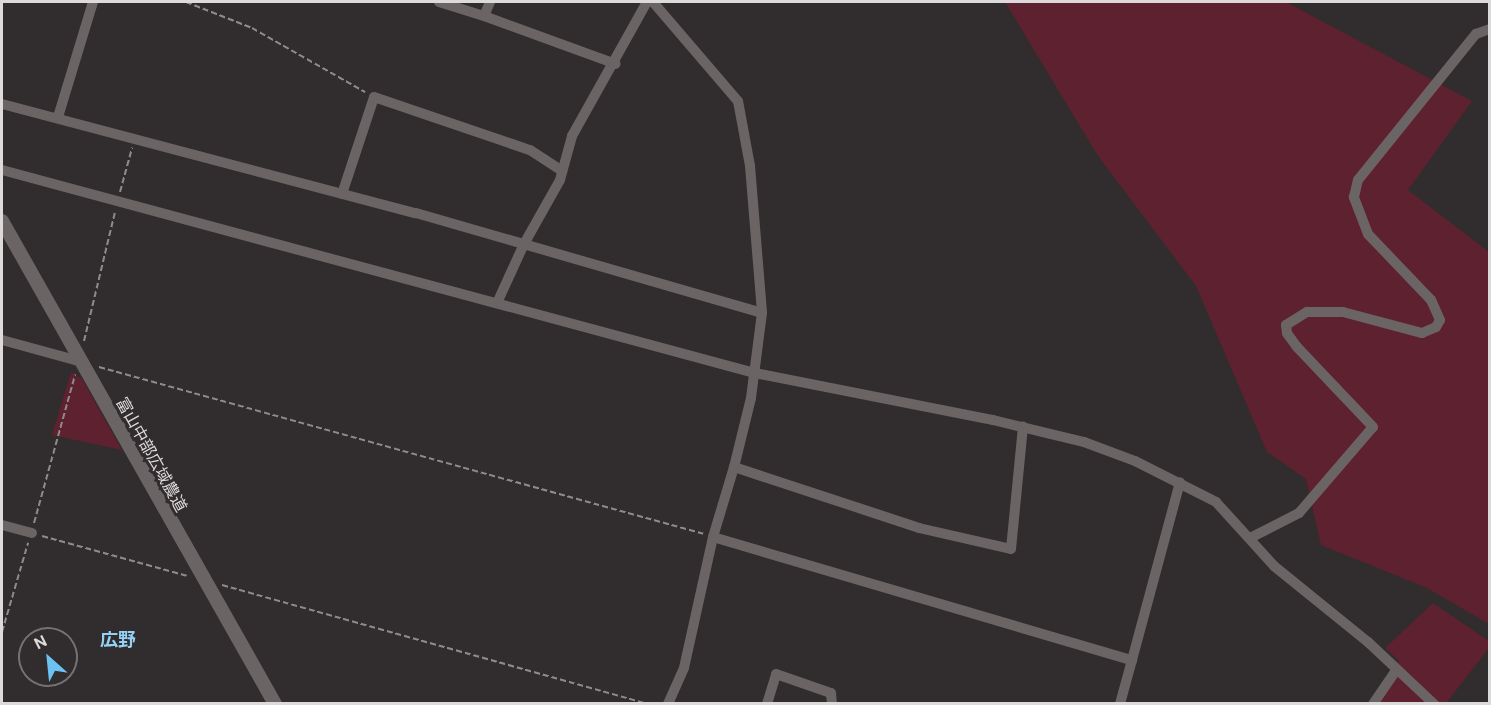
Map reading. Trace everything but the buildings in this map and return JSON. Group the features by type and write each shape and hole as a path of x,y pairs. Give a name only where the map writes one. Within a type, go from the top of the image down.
{"street":[{"path":"58,117 93,2"},
{"path":"439,2 616,63"},
{"path":"484,16 490,2"},
{"path":"497,303 524,244 562,171 572,136 598,88 616,63 647,2"},
{"path":"653,2 738,101 750,166 762,313 755,373 734,467 713,537 684,668 668,704"},
{"path":"1250,538 1299,513 1373,428 1297,347 1287,333 1286,325 1307,312 1343,312 1422,333 1436,327 1440,320 1431,300 1368,234 1354,197 1358,180 1476,34 1490,29"},
{"path":"342,194 374,97 530,150 562,171"},
{"path":"2,104 58,117 193,157 342,194 524,244 762,313"},
{"path":"2,170 118,199 755,373 1023,427 1084,442 1180,482 1216,502 1307,597 1397,669 1431,702"},
{"name":"富山中部広域農道","path":"2,221 201,580 275,704"},
{"path":"2,340 79,361"},
{"path":"734,467 919,528 1011,549 1023,427"},
{"path":"1120,704 1180,482"},
{"path":"2,525 32,533"},
{"path":"713,537 1132,660"},
{"path":"1372,704 1397,669"},
{"path":"767,704 776,674 831,693 832,704"}],"path":[{"path":"186,2 252,28 374,97"},
{"path":"2,630 32,533 79,361 135,138"},
{"path":"79,361 713,537"},
{"path":"32,533 647,704"}],"shaded area":[{"path":"1005,2 1286,2 1472,101 1408,190 1489,252 1489,624 1427,588 1321,545 1306,479 1267,452 1196,286 1098,156"},
{"path":"71,372 82,379 122,450 52,435"},
{"path":"1433,603 1489,641 1489,648 1446,703 1368,704 1399,661 1385,648"}],"district":[{"name":"広野","path":"118,640"}]}
